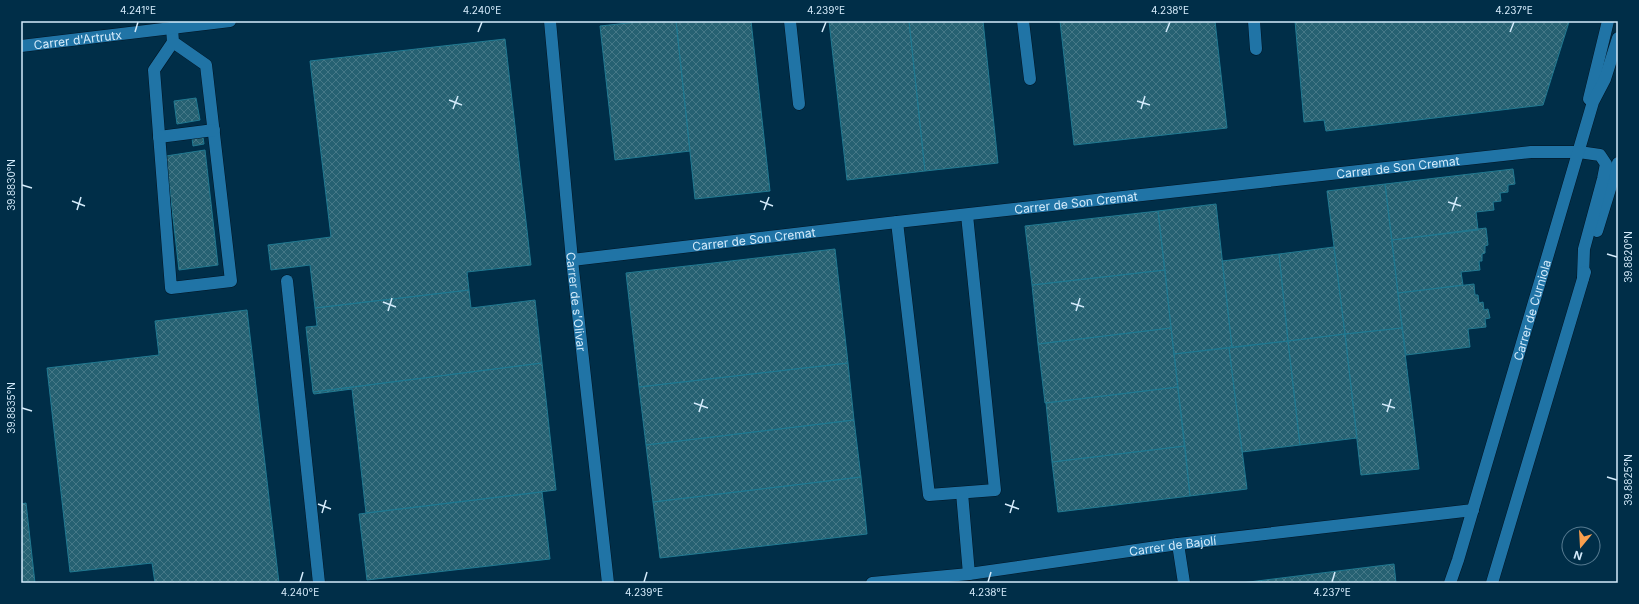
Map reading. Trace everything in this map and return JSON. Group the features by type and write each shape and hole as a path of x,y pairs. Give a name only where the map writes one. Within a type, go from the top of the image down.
{"street":[{"name":"Carrer d'Artrutx","path":"21,46 230,21"},
{"name":"Carrer de s'Olivar","path":"550,21 572,260 608,583"},
{"path":"790,21 799,104"},
{"path":"1023,21 1030,79"},
{"path":"1254,21 1256,49"},
{"path":"1587,122 1590,94 1608,21"},
{"path":"172,28 173,42 154,70 171,288 231,281 206,65 173,42"},
{"name":"Carrer de Curniola","path":"1450,583 1473,510 1593,102 1605,78 1618,38"},
{"path":"159,137 214,130"},
{"name":"Carrer de Son Cremat","path":"572,260 897,222 1531,152 1579,152 1600,155 1606,164 1584,249 1583,278"},
{"path":"1492,583 1618,163"},
{"path":"897,222 929,495 995,490 967,215"},
{"path":"287,281 319,583"},
{"path":"962,493 969,574"},
{"name":"Carrer de Bajolí","path":"872,583 969,574 1178,544 1473,510"},
{"path":"1178,544 1184,583"}],"building":[{"path":"647,21 676,21 690,151 615,160 600,26"},
{"path":"676,21 751,21 770,191 695,199"},
{"path":"829,21 909,21 925,171 847,180"},
{"path":"909,21 983,21 998,163 925,171"},
{"path":"1060,21 1215,21 1227,128 1074,145"},
{"path":"1295,21 1569,22 1543,105 1326,131 1324,120 1304,122"},
{"path":"505,39 531,265 467,272 469,290 315,308 310,265 271,270 268,245 331,237 310,61"},
{"path":"196,98 200,120 177,124 174,101"},
{"path":"203,137 204,144 193,146 192,138"},
{"path":"205,150 218,265 179,270 166,156"},
{"path":"1513,169 1515,184 1508,185 1508,192 1500,193 1501,201 1493,202 1494,210 1476,212 1478,230 1392,240 1385,184"},
{"path":"1385,184 1402,328 1345,334 1327,191"},
{"path":"1216,204 1232,347 1174,354 1158,211"},
{"path":"1158,211 1165,270 1032,285 1025,226"},
{"path":"1486,228 1488,245 1485,246 1485,253 1482,254 1482,261 1479,261 1480,270 1461,272 1463,285 1398,293 1392,240"},
{"path":"1334,247 1345,334 1288,341 1279,254"},
{"path":"835,249 848,363 639,387 626,273"},
{"path":"1279,254 1288,341 1232,347 1222,261"},
{"path":"1165,270 1171,328 1038,344 1032,285"},
{"path":"1474,284 1475,295 1478,295 1479,303 1483,302 1484,310 1488,309 1490,318 1485,319 1486,327 1468,329 1470,347 1406,355 1398,293"},
{"path":"469,290 471,308 535,300 542,363 313,392 306,327 317,326 315,308"},
{"path":"247,310 279,583 155,583 152,563 70,572 47,368 159,355 155,321"},
{"path":"1171,328 1178,387 1045,403 1038,344"},
{"path":"1402,328 1419,469 1361,475 1345,334"},
{"path":"1345,334 1357,438 1300,445 1288,341"},
{"path":"1288,341 1300,445 1242,452 1229,348"},
{"path":"1229,348 1247,489 1190,496 1174,354"},
{"path":"542,363 556,490 366,513 352,389 314,394 313,392"},
{"path":"848,363 854,420 646,445 639,387"},
{"path":"1178,387 1185,446 1052,462 1046,403"},
{"path":"854,420 861,477 653,502 646,445"},
{"path":"1185,446 1190,496 1058,512 1052,462"},
{"path":"861,477 867,534 660,558 653,502"},
{"path":"542,492 550,559 367,580 359,514"},
{"path":"26,503 35,583 21,583 21,504"},
{"path":"1394,564 1396,583 1241,583"}]}
